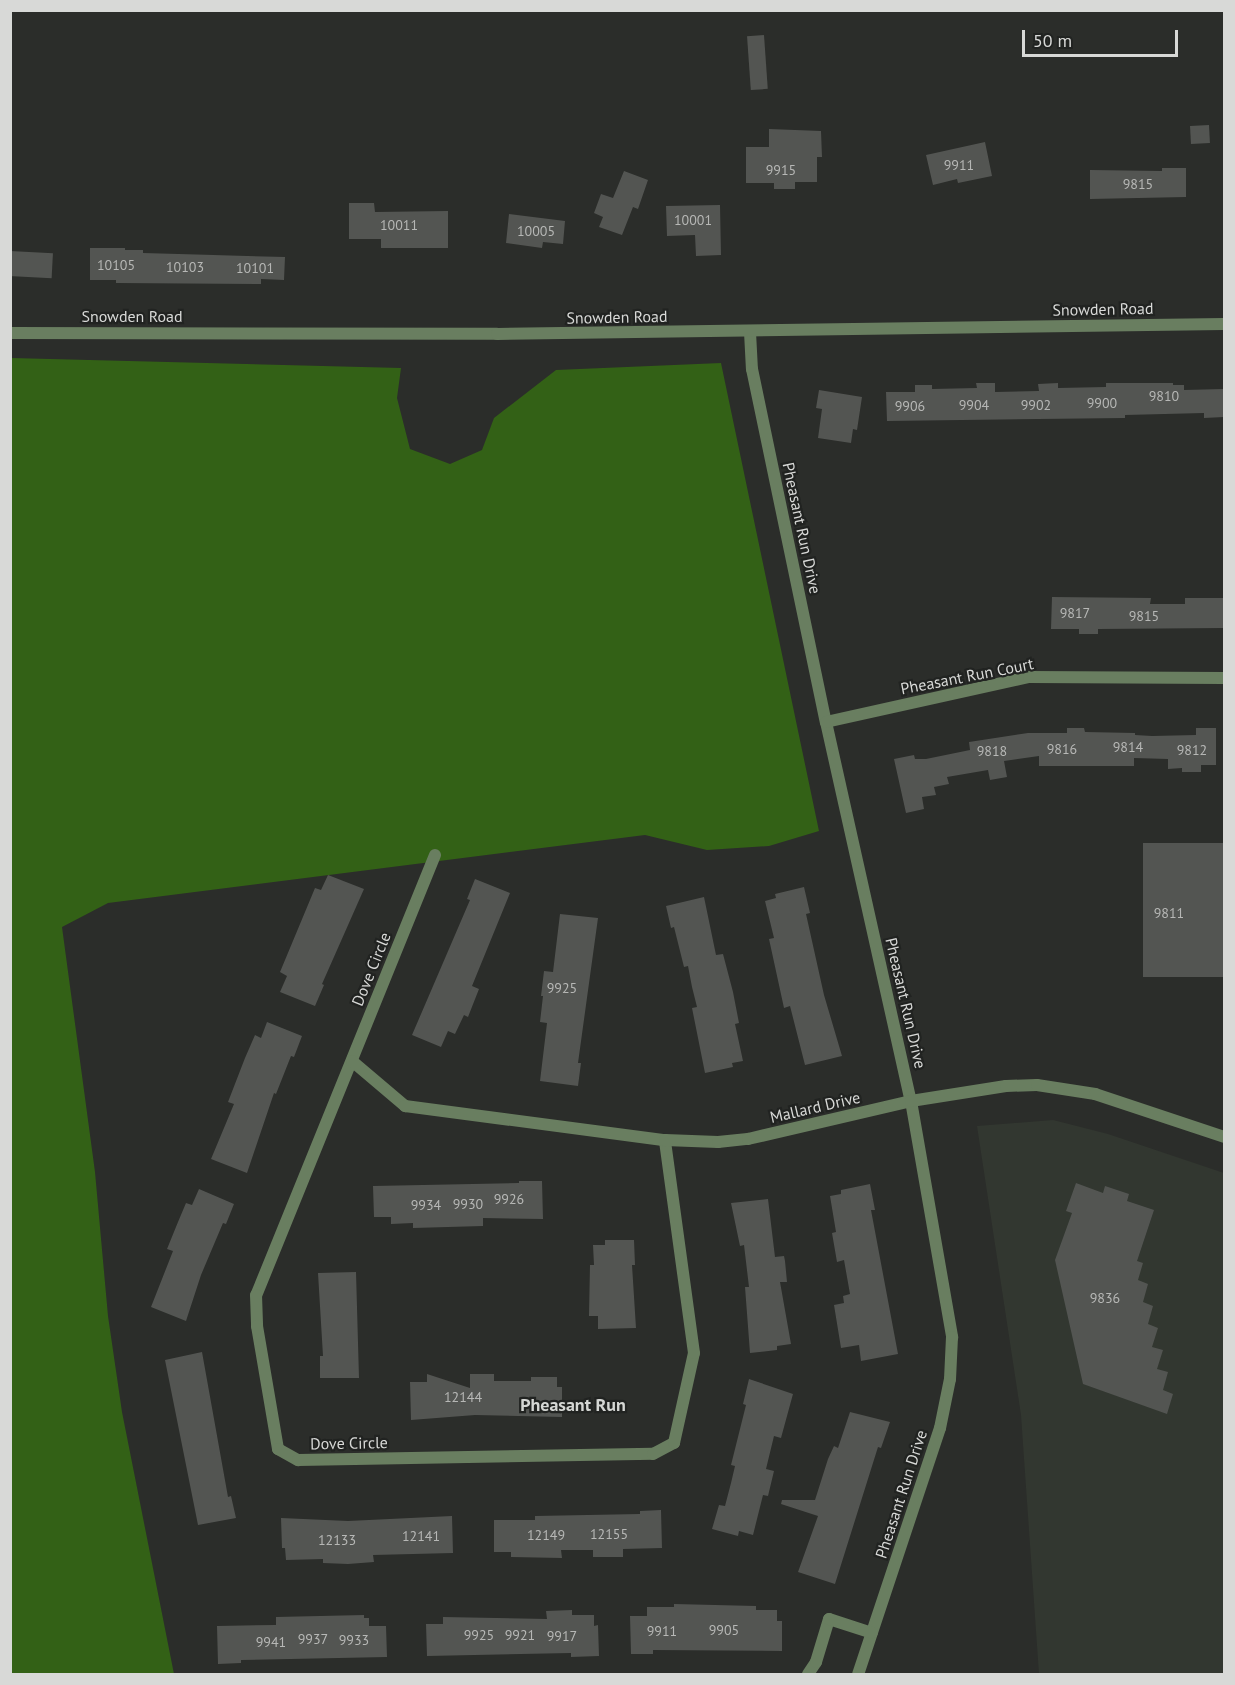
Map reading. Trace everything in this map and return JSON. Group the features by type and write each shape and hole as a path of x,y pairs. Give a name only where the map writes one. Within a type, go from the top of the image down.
{"street":[{"name":"Snowden Road","path":"10,333 450,335 1224,324"},
{"name":"Pheasant Run Drive","path":"750,332 752,369 826,722 911,1101 948,1308 952,1357 946,1403 932,1457 858,1674"},
{"name":"Pheasant Run Court","path":"826,722 1029,677 1224,678"},
{"name":"Dove Circle","path":"435,855 256,1295 257,1326 278,1449 298,1460 653,1454 674,1443 694,1353 665,1140"},
{"name":"Mallard Drive","path":"352,1061 405,1107 665,1140 718,1142 748,1139 911,1101 1006,1086 1068,1088 1142,1108 1224,1137"},
{"path":"808,1674 816,1662 829,1619 872,1633"}],"shaded area":[{"path":"1053,1120 1108,1134 1224,1173 1224,1674 1039,1674 1021,1415 977,1126"}],"green space":[{"path":"11,358 401,368 397,398 410,449 450,464 482,450 494,418 556,370 721,363 819,831 769,846 707,850 645,835 108,903 62,927 95,1172 108,1316 122,1412 174,1674 11,1674"}],"building":[{"path":"764,35 768,89 751,90 747,36"},
{"path":"1209,125 1210,143 1191,144 1190,126"},
{"path":"769,129 821,131 822,157 817,157 817,182 795,182 795,189 774,189 774,183 746,183 746,147 769,147"},
{"path":"985,142 992,176 958,183 957,179 933,185 926,155"},
{"path":"1162,168 1186,168 1186,197 1090,199 1090,170 1162,171"},
{"path":"624,171 648,180 638,209 633,207 622,235 599,227 603,217 594,213 601,194 613,198"},
{"path":"349,203 374,203 375,212 448,211 448,248 381,248 381,239 349,239"},
{"path":"720,205 721,255 696,256 695,235 667,236 666,206"},
{"path":"509,214 565,221 563,244 543,242 542,248 506,243"},
{"path":"90,248 125,248 125,250 143,250 143,253 285,257 284,280 261,279 261,284 116,283 116,280 90,280"},
{"path":"10,251 53,253 52,278 10,276"},
{"path":"976,383 995,383 995,392 1039,391 1038,384 1058,383 1058,388 1106,387 1106,383 1173,383 1173,385 1184,385 1184,390 1224,389 1224,417 1204,418 1204,413 1125,415 1125,418 887,421 886,392 915,392 915,385 932,385 932,389 977,388"},
{"path":"819,390 862,397 857,430 853,429 851,443 818,438 822,409 816,408"},
{"path":"1052,597 1151,598 1150,604 1185,604 1185,598 1224,598 1224,628 1098,629 1098,634 1079,634 1079,629 1051,629"},
{"path":"1067,728 1084,728 1085,732 1135,733 1135,735 1152,736 1196,735 1196,728 1216,728 1216,765 1201,765 1201,772 1182,772 1182,768 1168,769 1168,759 1134,758 1134,766 1039,766 1039,756 1004,761 1007,777 990,780 988,770 947,777 949,784 934,787 936,795 922,797 924,809 906,813 894,759 914,755 915,759 926,759 970,750 969,742 1028,733 1067,733"},
{"path":"1143,843 1224,843 1224,977 1143,977"},
{"path":"328,875 364,889 322,984 324,985 315,1006 280,992 287,976 280,972 315,888 321,890"},
{"path":"475,879 510,893 472,986 479,989 468,1017 464,1015 455,1034 448,1031 441,1047 412,1035 470,900 467,899"},
{"path":"804,887 810,913 806,914 824,995 842,1056 805,1065 790,1006 784,1008 769,939 774,938 765,901 776,898 775,894"},
{"path":"704,897 716,955 723,954 733,992 739,1023 735,1024 743,1061 732,1063 733,1067 705,1073 692,1008 697,1007 688,966 684,967 666,906"},
{"path":"560,914 598,918 578,1063 581,1063 578,1086 540,1081 547,1023 540,1022 543,996 541,996 544,971 553,972"},
{"path":"267,1022 302,1036 294,1057 291,1056 276,1094 274,1093 247,1173 211,1159 234,1104 228,1102 245,1058 255,1035 261,1038"},
{"path":"519,1181 542,1181 543,1219 483,1218 483,1226 413,1228 413,1223 391,1224 391,1217 374,1217 373,1186 519,1183"},
{"path":"1076,1183 1103,1193 1105,1186 1129,1194 1127,1201 1154,1210 1137,1261 1143,1263 1138,1280 1148,1284 1143,1302 1153,1306 1148,1324 1158,1328 1152,1347 1163,1350 1157,1369 1168,1372 1163,1390 1173,1394 1167,1414 1083,1384 1055,1260 1072,1213 1066,1211"},
{"path":"870,1184 875,1210 871,1210 898,1354 861,1361 859,1345 841,1348 834,1305 844,1303 843,1296 850,1294 844,1260 837,1262 832,1233 836,1232 830,1196 841,1194 841,1190"},
{"path":"199,1189 234,1204 226,1224 223,1223 201,1275 186,1321 151,1307 173,1251 167,1249 186,1203 192,1205"},
{"path":"768,1199 775,1257 784,1256 785,1261 787,1282 780,1282 791,1344 777,1346 777,1350 750,1353 745,1287 749,1287 744,1245 740,1246 731,1203"},
{"path":"605,1240 634,1240 635,1265 632,1265 636,1328 598,1329 598,1316 589,1316 590,1265 594,1265 593,1245 605,1245"},
{"path":"356,1272 359,1378 320,1378 320,1356 323,1356 318,1273"},
{"path":"202,1352 228,1497 231,1496 236,1518 198,1525 165,1360"},
{"path":"427,1374 470,1388 470,1374 494,1374 494,1381 531,1381 531,1377 557,1377 557,1387 562,1387 562,1417 475,1415 411,1420 410,1382 427,1382"},
{"path":"749,1379 793,1394 781,1438 774,1436 766,1469 774,1471 768,1496 763,1495 753,1535 739,1531 738,1536 712,1529 719,1505 725,1506 731,1483 735,1466 731,1465 746,1405 743,1404"},
{"path":"850,1412 890,1422 881,1448 878,1447 835,1584 798,1572 818,1516 781,1504 782,1500 815,1500 828,1459 834,1446 838,1448"},
{"path":"661,1510 662,1548 623,1549 623,1557 593,1557 593,1550 561,1550 562,1558 511,1557 511,1552 494,1552 494,1520 535,1520 535,1516 640,1514 640,1511"},
{"path":"452,1516 453,1553 373,1555 374,1562 348,1564 323,1563 323,1559 286,1560 285,1548 282,1548 281,1518 348,1521"},
{"path":"674,1604 756,1606 756,1610 777,1610 777,1621 782,1621 782,1651 653,1650 653,1654 631,1654 630,1616 647,1616 647,1607 674,1607"},
{"path":"572,1610 572,1615 594,1615 594,1626 598,1625 599,1656 571,1657 571,1653 427,1656 426,1624 443,1624 443,1617 547,1619 546,1611"},
{"path":"364,1615 364,1618 369,1618 369,1626 386,1626 387,1657 241,1660 241,1663 218,1664 217,1626 276,1625 276,1617"}],"district":[{"name":"Pheasant Run","path":"573,1405"}]}
